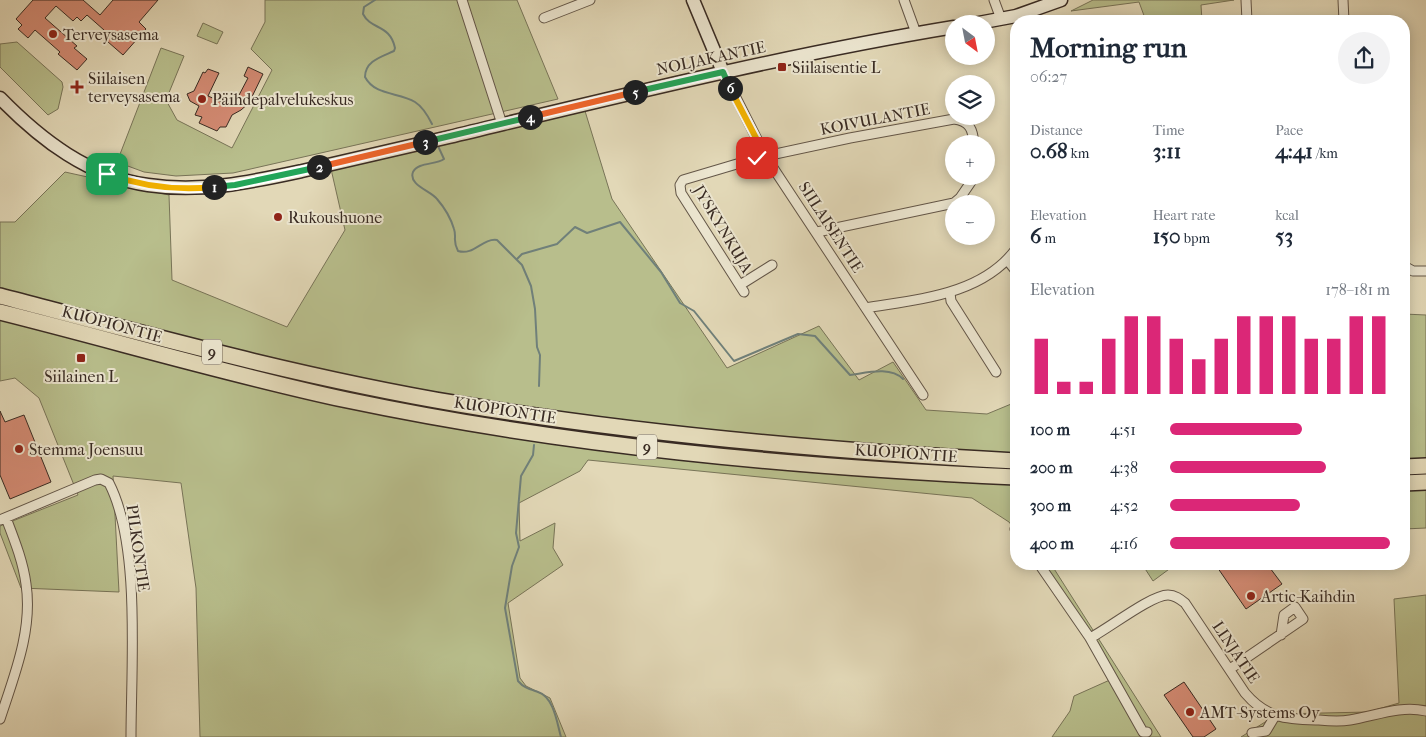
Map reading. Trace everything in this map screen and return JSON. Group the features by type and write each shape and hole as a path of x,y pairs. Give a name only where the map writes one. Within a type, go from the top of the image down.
{"highway":[{"name":"KUOPIONTIE","path":"0,296 235,358 349,384 458,404 585,424 740,441 1010,461"},
{"name":"KUOPIONTIE","path":"0,312 247,378 457,421 583,440 739,457 1010,477"},
{"path":"1410,467 1426,466"},
{"path":"1410,482 1426,482"}],"main road":[{"path":"693,0 723,72"},
{"path":"1024,15 1061,0"},
{"path":"995,20 1010,18"},
{"name":"NOLJAKANTIE","path":"0,98 48,143 76,160 124,180 147,185 200,189 235,185 334,164 723,72 945,28"}],"street":[{"path":"462,0 502,124"},
{"path":"544,18 590,0"},
{"path":"904,0 916,33"},
{"path":"994,0 1001,19"},
{"path":"1246,0 1247,15"},
{"path":"1343,0 1344,15"},
{"name":"SIILAISENTIE","path":"723,72 766,157 817,232 922,395"},
{"name":"KOIVULANTIE","path":"683,180 766,157 850,138 954,119 969,126 973,135"},
{"name":"JYSKYNKUJA","path":"683,180 680,185 681,193 742,289 772,265"},
{"path":"817,232 954,203 969,185"},
{"path":"866,308 950,293 966,287 1010,258"},
{"path":"1410,269 1413,271 1426,270"},
{"path":"950,293 951,301 996,372"},
{"name":"PILKONTIE","path":"3,519 95,480 101,479 109,483 124,531 129,571 131,605 131,737"},
{"path":"0,719 24,638 28,611 27,585 22,562 3,519"},
{"path":"1043,570 1090,638 1143,732 1147,732"},
{"name":"LINJATIE","path":"1090,638 1155,598 1169,595 1177,597 1186,603 1250,699 1260,708 1275,716 1291,720 1343,721 1398,709 1426,711"},
{"path":"1230,669 1281,635"},
{"path":"1252,733 1266,730 1275,716"}],"green space":[{"path":"265,0 517,0 558,99 233,173 176,176 144,172 117,162 161,48 184,56 166,100 177,120 232,148 272,70 251,49 265,22"},
{"path":"1093,0 1234,0 1201,5 1202,15 1144,15 1139,2 1071,11"},
{"path":"203,23 223,32 217,44 197,36"},
{"path":"17,42 62,82 63,87 58,109 48,115 0,67 0,44"},
{"path":"585,111 612,199 727,368 819,326 859,380 893,362 926,410 987,414 1010,404 1010,523 972,498 588,460 580,471 519,503 520,541 555,523 553,548 563,565 508,603 520,678 526,686 550,698 566,737 200,737 196,588 181,483 113,476 119,592 21,588 0,533 0,526 78,495 39,398 15,378 0,381 0,222 15,222 65,172 169,195 172,280 287,327 345,230 331,169"},
{"path":"1410,314 1426,315 1426,528 1410,529"},
{"path":"1043,570 1055,570 1161,737 1052,737 1070,711 1074,696 1112,679"},
{"path":"1146,570 1168,570 1153,581"},
{"path":"1426,595 1426,737 1241,737 1278,714 1368,712 1399,703 1394,599"}],"building":[{"path":"33,0 83,0 100,15 113,0 158,0 139,22 146,29 123,55 100,35 104,30 87,15 81,21 77,17 73,21 56,6 45,18 77,46 74,48 87,59 77,70 58,54 60,52 35,30 28,38 18,29 22,25 16,19"},
{"name":"Päihdepalvelukeskus","path":"248,67 263,74 249,103 232,115 226,127 220,127 217,131 199,123 202,117 195,115 199,106 190,101 187,94 194,91 203,72 205,73 208,69 219,73 208,96 224,103 231,102 238,97 248,78 244,76"},
{"name":"Stemma Joensuu","path":"0,411 5,422 24,415 51,482 10,499 0,475"},
{"name":"Artic-Kaihdin","path":"1219,570 1272,570 1282,584 1246,609"},
{"name":"AMT-Systems Oy","path":"1184,682 1216,729 1204,737 1193,737 1164,695"}],"waterway":[{"path":"375,0 364,7 363,14 366,19 389,35 393,40 395,48 394,51 371,63 365,77 375,88 409,99 418,104 432,124"},
{"path":"438,146 444,159 415,169 412,177 417,184 434,196 445,209 454,229 455,244 458,251 469,251 492,240 497,240 522,265 531,286 535,309 537,347 540,355 539,386"},
{"path":"517,259 522,254 557,244 575,227 587,233 620,222 661,272 680,303 694,311 734,361 798,334 815,336 850,375 885,371 898,375 903,379"},
{"path":"534,445 533,455 521,476 516,533 519,547 512,566 505,608 518,681 525,687 538,692 548,699 554,711 561,737"}],"place":[{"name":"Terveysasema","path":"53,34"},
{"name":"Siilaisentie L","path":"782,67"},
{"name":"Siilaisen terveysasema","path":"77,87"},
{"name":"Päihdepalvelukeskus","path":"202,99"},
{"name":"Rukoushuone","path":"278,217"},
{"name":"Siilainen L","path":"81,358"},
{"name":"Stemma Joensuu","path":"19,449"},
{"name":"Artic-Kaihdin","path":"1251,596"},
{"name":"AMT-Systems Oy","path":"1190,712"}],"route":[{"path":"107,174 147,185 176,188 200,189 235,185 334,164 723,72 766,157 757,158"}]}
